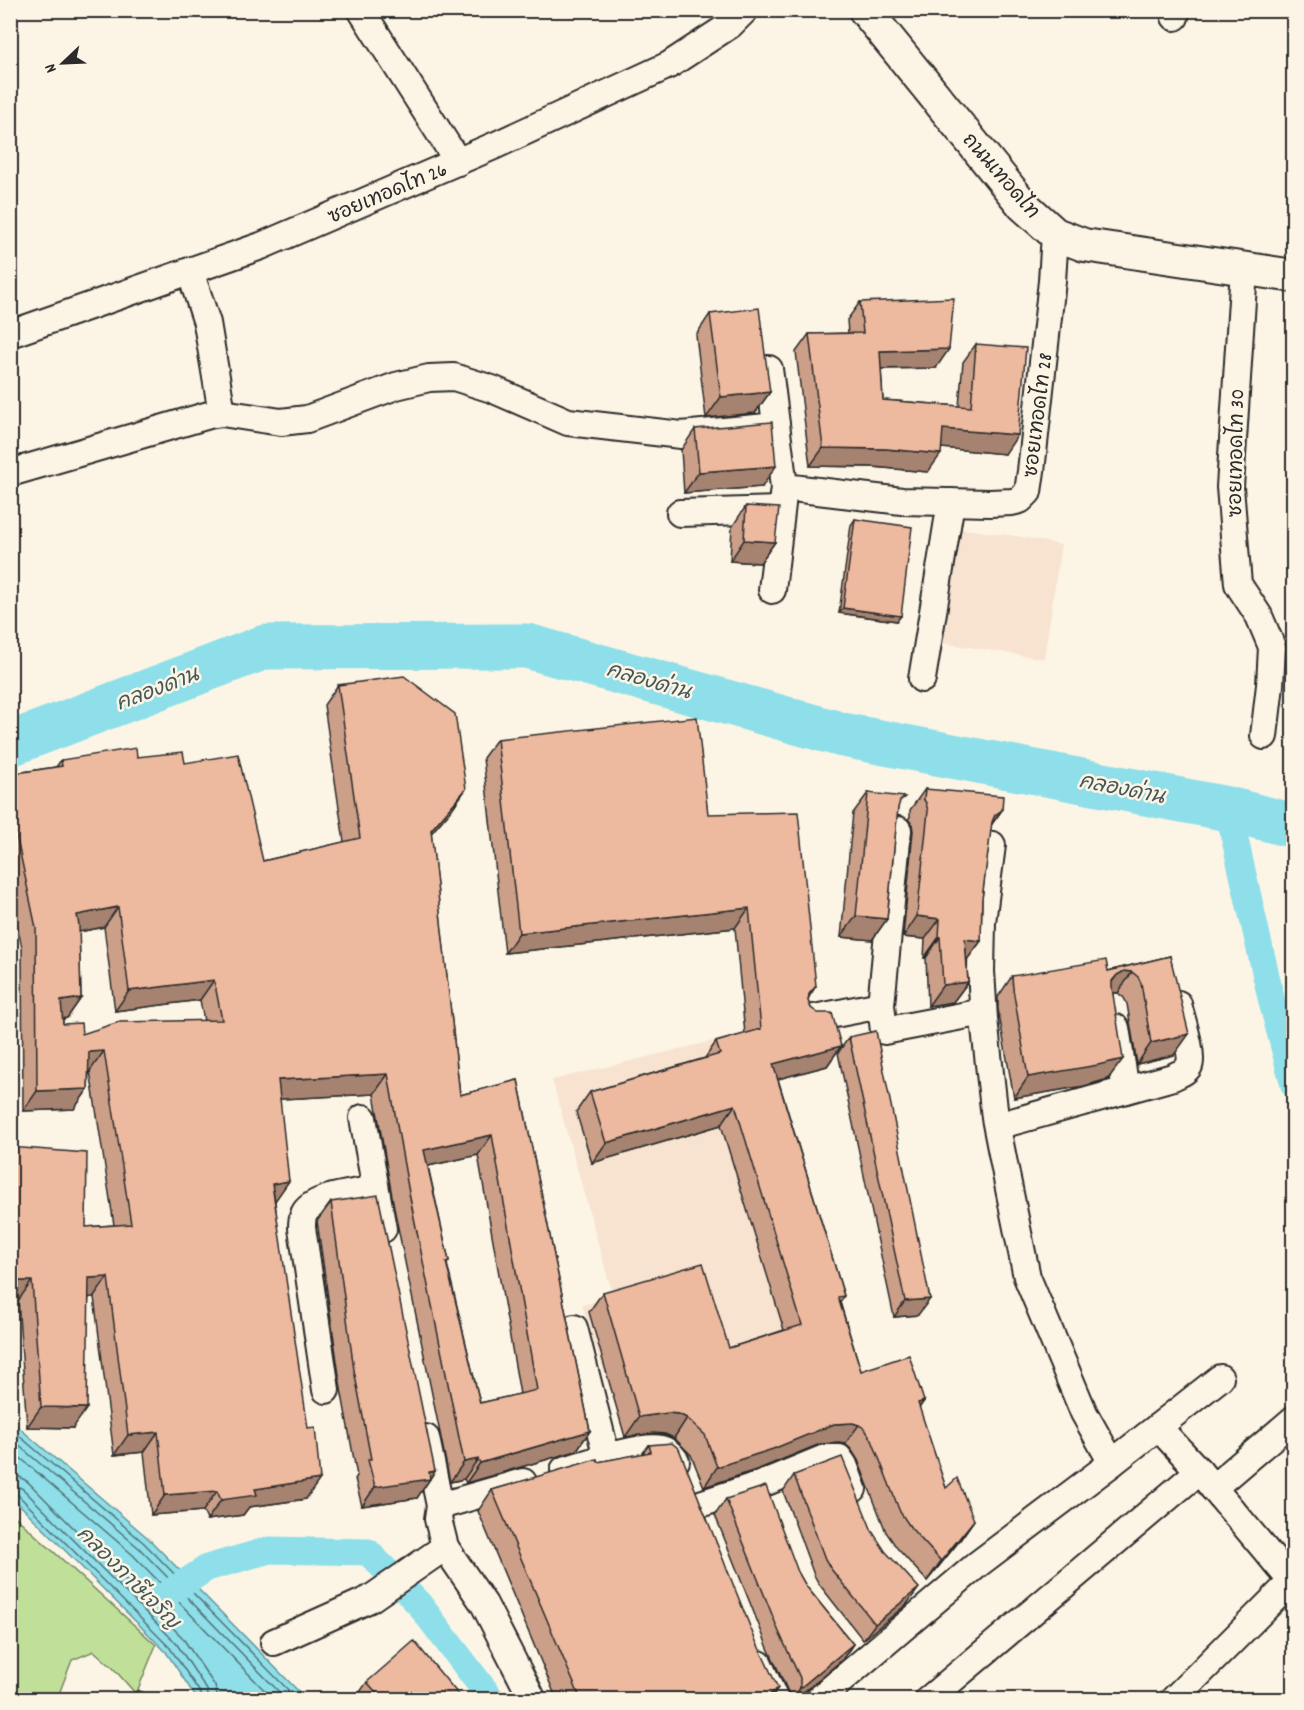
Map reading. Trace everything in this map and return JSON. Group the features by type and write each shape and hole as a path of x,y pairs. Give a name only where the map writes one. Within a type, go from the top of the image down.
{"main road":[{"name":"ถนนเทอดไท","path":"865,10 1023,205 1055,234 1084,245 1293,276"}],"street":[{"path":"361,10 458,162"},
{"name":"ซอยเทอดไท 26","path":"10,334 261,246 458,162 669,65 730,25 745,10"},
{"name":"ซอยเทอดไท 28","path":"680,513 782,498 990,503 1020,500 1028,492 1031,471 1055,234"},
{"name":"ซอยเทอดไท 30","path":"1244,269 1230,487 1238,584 1259,616 1272,647 1264,736"},
{"path":"190,271 207,323 222,413"},
{"path":"769,369 782,498 772,590"},
{"path":"10,473 209,415 222,413 281,422 307,419 396,386 429,378 454,377 492,389 568,422 681,435 776,426"},
{"path":"922,679 951,501"},
{"path":"898,830 881,1005 884,1031 983,1012"},
{"path":"992,845 982,922 981,970 983,1012 997,1126 1027,1277 1084,1413 1112,1463"},
{"path":"997,1126 1173,1077 1187,1070 1191,1063 1189,1049 1172,979"},
{"path":"809,1019 881,1005"},
{"path":"1112,1006 1126,1090"},
{"path":"363,1118 387,1251"},
{"path":"326,1390 302,1228 304,1214 311,1205 322,1200 375,1190"},
{"path":"574,1328 607,1458"},
{"path":"818,1700 855,1654 921,1598 978,1564 1220,1378"},
{"path":"421,1413 440,1506 438,1519 445,1547 484,1604 533,1700"},
{"path":"928,1700 1206,1479 1293,1419"},
{"path":"1158,1427 1206,1479 1292,1583 1173,1700"},
{"path":"440,1506 626,1452 653,1448 664,1449 677,1461 698,1516 768,1494 825,1458 839,1458 860,1507"},
{"path":"274,1642 370,1599 445,1547"},
{"path":"750,1643 775,1700"}],"shaded area":[{"path":"956,528 1017,536 1061,545 1044,659 936,642"},
{"path":"750,1032 855,1382 628,1447 582,1305 613,1296 552,1080"}],"green space":[{"path":"10,1512 156,1645 136,1694 94,1651 72,1660 57,1699 11,1699"}],"water":[{"name":"คลองภาษีเจริญ","path":"10,1420 148,1538 306,1699 197,1699 166,1652 11,1496"}],"building":[{"path":"954,298 949,349 880,351 883,400 971,407 976,344 1026,348 1018,435 943,429 941,454 886,449 823,448 809,334 863,333 860,302"},
{"path":"759,308 770,392 721,397 710,314"},
{"path":"772,422 776,466 699,472 695,429"},
{"path":"746,506 779,508 775,542 744,540"},
{"path":"855,519 912,527 901,616 843,608"},
{"path":"404,676 455,714 466,789 431,830 460,1095 518,1080 590,1431 480,1463 478,1459 464,1462 409,1193 388,1074 278,1080 289,1181 272,1184 308,1428 315,1427 320,1479 255,1489 257,1495 221,1500 217,1491 165,1495 158,1432 128,1435 108,1277 89,1278 87,1408 41,1407 32,1281 10,1281 10,1147 87,1153 86,1227 131,1224 104,1051 89,1052 88,1089 37,1091 36,928 10,806 10,774 62,766 61,760 136,748 137,757 183,752 185,763 238,754 263,861 360,838 338,685","holes":["118,907 129,991 214,980 222,1020 119,1022 82,1034 81,1023 63,1024 61,1001 81,998 77,915","492,1135 537,1390 480,1403 446,1262 449,1261 424,1150"]},
{"path":"697,717 708,814 798,812 816,986 809,994 808,1001 811,1008 818,1013 832,1013 841,1046 773,1064 844,1296 838,1297 861,1371 909,1355 924,1401 918,1403 946,1488 957,1478 974,1520 941,1561 911,1528 900,1512 872,1440 865,1429 859,1425 834,1424 773,1449 717,1467 705,1435 687,1418 679,1414 668,1413 639,1417 603,1292 703,1263 729,1348 802,1325 735,1105 606,1143 590,1092 720,1054 716,1042 761,1029 749,908 519,933 497,739"},
{"path":"925,789 1003,796 1002,810 995,815 992,822 982,899 981,941 965,939 968,982 943,985 939,937 940,919 917,916 928,811 923,798"},
{"path":"868,793 905,797 900,801 898,808 887,919 856,916"},
{"path":"1170,956 1189,1034 1151,1043 1141,983 1132,972 1124,971 1112,981 1123,1059 1028,1077 1012,976 1106,960 1108,971"},
{"path":"876,1031 930,1299 905,1301 849,1037"},
{"path":"378,1195 435,1471 429,1472 430,1479 375,1487 368,1460 371,1459 354,1370 331,1202"},
{"path":"672,1443 679,1449 755,1639 778,1688 763,1700 581,1700 492,1490 597,1459 598,1462 651,1452 649,1445"},
{"path":"842,1457 872,1531 885,1551 919,1588 875,1624 825,1559 794,1475"},
{"path":"766,1486 798,1572 806,1586 853,1644 800,1688 800,1678 779,1632 726,1499"},
{"path":"414,1641 463,1700 383,1700 367,1682"},
{"path":"138,1690 155,1699 166,1695 179,1700 121,1700"}],"waterway":[{"name":"คลองด่าน","path":"10,744 265,647 527,646 843,735 1228,809 1294,826"},
{"path":"1228,809 1272,1002 1294,1085"},
{"name":"คลองภาษีเจริญ","path":"158,1600 207,1568 269,1550 368,1552 419,1604 492,1700"}]}
